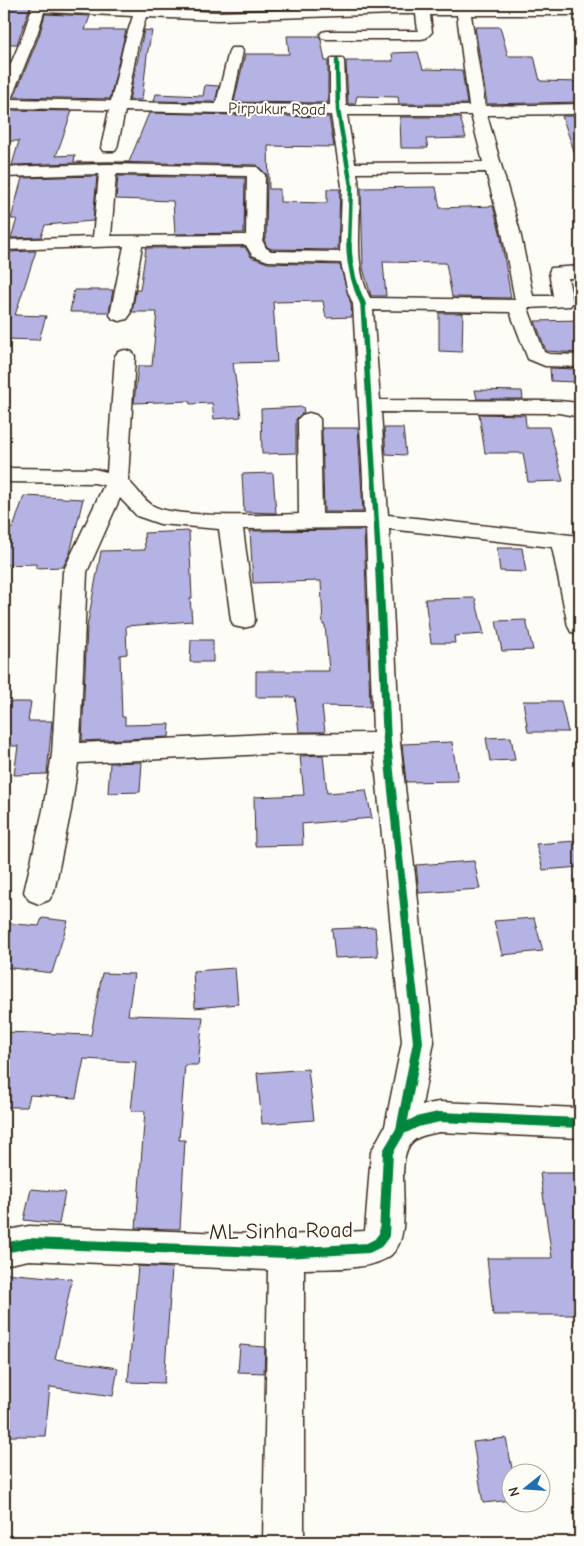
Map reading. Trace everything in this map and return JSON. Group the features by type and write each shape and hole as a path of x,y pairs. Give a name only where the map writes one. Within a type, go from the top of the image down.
{"street":[{"path":"4,97 40,6 117,7 141,12 218,16 323,8 396,7 423,11 462,12 580,11"},
{"path":"327,35 421,35 425,32 423,11"},
{"path":"109,148 131,44 141,12"},
{"path":"462,12 478,112 511,232 521,304 535,355 545,360 580,361"},
{"path":"223,108 236,51"},
{"name":"ML Sinha Road","path":"4,1248 29,1243 286,1253 368,1248 378,1243 384,1235 388,1152 401,1130 418,1042 387,742 377,521 363,304 349,258 351,186 338,110 337,61"},
{"name":"Pirpukur Road","path":"4,103 117,107 478,112 580,109"},
{"path":"348,168 494,167"},
{"path":"4,172 108,169 255,172 257,175 255,237 253,240 258,251 268,256 349,258"},
{"path":"102,242 108,169"},
{"path":"4,245 158,240 253,240"},
{"path":"120,315 134,242"},
{"path":"363,304 521,304 563,302 558,272 580,272"},
{"path":"39,892 58,810 66,754 75,572 117,481 124,356"},
{"path":"369,406 559,407 575,408 580,411"},
{"path":"309,419 311,521"},
{"path":"4,476 94,476 117,481 145,511 154,516 168,519 230,522 377,521 571,542 580,626"},
{"path":"230,522 243,620"},
{"path":"66,754 265,744 387,742"},
{"path":"401,1130 417,1122 439,1117 580,1124"},
{"path":"284,1542 286,1253"}],"building":[{"path":"4,4 31,4 17,44 4,44"},
{"path":"45,14 90,16 85,30 126,30 110,99 14,97 39,36"},
{"path":"475,27 500,27 508,56 534,56 540,81 580,82 580,102 487,104"},
{"path":"144,30 152,31 147,55 142,100 129,100"},
{"path":"287,36 318,36 321,40 325,61 328,61 328,103 234,102 245,54 289,54"},
{"path":"418,52 423,69 462,70 467,104 399,104 398,97 357,96 355,104 348,104 346,61 393,61 392,53"},
{"path":"205,85 219,86 215,102 154,101 156,94 203,96"},
{"path":"4,110 72,111 56,156 75,155 74,162 108,162 12,165 19,141 4,141"},
{"path":"149,113 329,117 334,147 268,146 269,189 280,189 280,202 327,203 327,189 340,189 338,250 272,249 267,247 264,240 266,237 267,175 257,165 108,162 129,162"},
{"path":"562,116 580,116 580,156 576,157"},
{"path":"400,117 460,117 466,138 426,139 428,148 401,148"},
{"path":"97,176 93,221 45,225 41,237 11,238 17,219 11,219 22,178"},
{"path":"118,176 245,178 244,233 175,234 173,201 116,199"},
{"path":"436,187 440,208 493,206 500,232 511,298 452,297 446,263 383,262 386,296 371,296 363,268 361,188"},
{"path":"245,247 251,257 268,263 340,265 351,304 352,317 326,318 323,301 273,302 277,362 233,363 241,417 214,419 212,403 190,404 189,401 134,403 138,366 152,366 157,312 132,312 136,290 140,290 146,248"},
{"path":"36,251 15,315 46,316 39,340 4,339 5,252"},
{"path":"74,290 113,290 109,312 70,312"},
{"path":"439,313 463,313 462,352 439,351"},
{"path":"580,320 580,353 546,351 535,321"},
{"path":"550,368 575,369 576,382 551,381"},
{"path":"475,390 522,391 523,399 477,399"},
{"path":"303,407 304,412 296,419 296,453 262,454 261,409"},
{"path":"479,414 525,415 526,427 549,427 563,481 528,482 523,453 485,453"},
{"path":"322,428 358,428 363,512 324,512"},
{"path":"384,428 403,428 406,455 386,454"},
{"path":"273,473 276,513 244,512 242,474"},
{"path":"24,496 83,499 70,553 63,567 36,568 36,564 4,565 4,528 13,528"},
{"path":"364,530 370,707 322,706 325,732 299,732 295,697 256,697 256,671 329,671 325,625 323,625 321,581 253,583 250,531"},
{"path":"189,531 192,621 126,626 127,654 120,655 122,717 125,717 125,725 170,724 169,737 82,741 87,627 101,551 145,550 144,533"},
{"path":"497,548 522,548 526,572 500,571"},
{"path":"475,598 484,634 454,636 455,643 431,643 425,599"},
{"path":"526,620 533,650 502,651 496,621"},
{"path":"191,640 213,640 213,662 190,662"},
{"path":"523,701 561,701 568,732 528,732"},
{"path":"4,702 31,702 28,721 52,721 47,774 14,775 18,746 4,746"},
{"path":"511,737 515,760 490,761 486,738"},
{"path":"452,742 458,781 406,782 402,744"},
{"path":"323,755 327,793 366,790 372,818 302,824 303,845 255,846 254,797 304,795 300,756"},
{"path":"142,762 140,792 108,793 110,763"},
{"path":"576,841 580,855 580,867 543,870 536,844"},
{"path":"474,861 480,889 419,893 416,865"},
{"path":"42,918 68,921 52,973 4,967 4,923 39,926"},
{"path":"534,918 543,951 502,955 494,921"},
{"path":"375,927 378,956 335,958 332,929"},
{"path":"235,968 238,1004 195,1008 193,971"},
{"path":"102,973 134,974 128,1015 203,1017 198,1065 185,1065 179,1140 185,1140 180,1229 136,1228 145,1111 131,1111 136,1062 84,1059 76,1098 30,1095 27,1107 4,1107 4,1032 91,1035"},
{"path":"308,1069 314,1120 262,1124 257,1073"},
{"path":"540,1173 580,1173 580,1315 493,1315 487,1258 552,1258"},
{"path":"31,1189 65,1192 59,1224 24,1220"},
{"path":"138,1266 172,1268 164,1383 128,1382"},
{"path":"4,1273 72,1279 55,1359 118,1368 113,1396 50,1387 45,1436 4,1436"},
{"path":"240,1345 265,1347 264,1373 238,1372"},
{"path":"506,1438 511,1464 502,1464 502,1501 483,1503 473,1442"}],"cycle path":[{"path":"337,61 338,110 351,186 349,258 357,292 363,304 377,521 387,743 418,1042 401,1130"},
{"path":"4,1248 29,1243 286,1253 368,1248 378,1243 384,1235 388,1152 401,1130 417,1122 439,1117 580,1123"}]}
